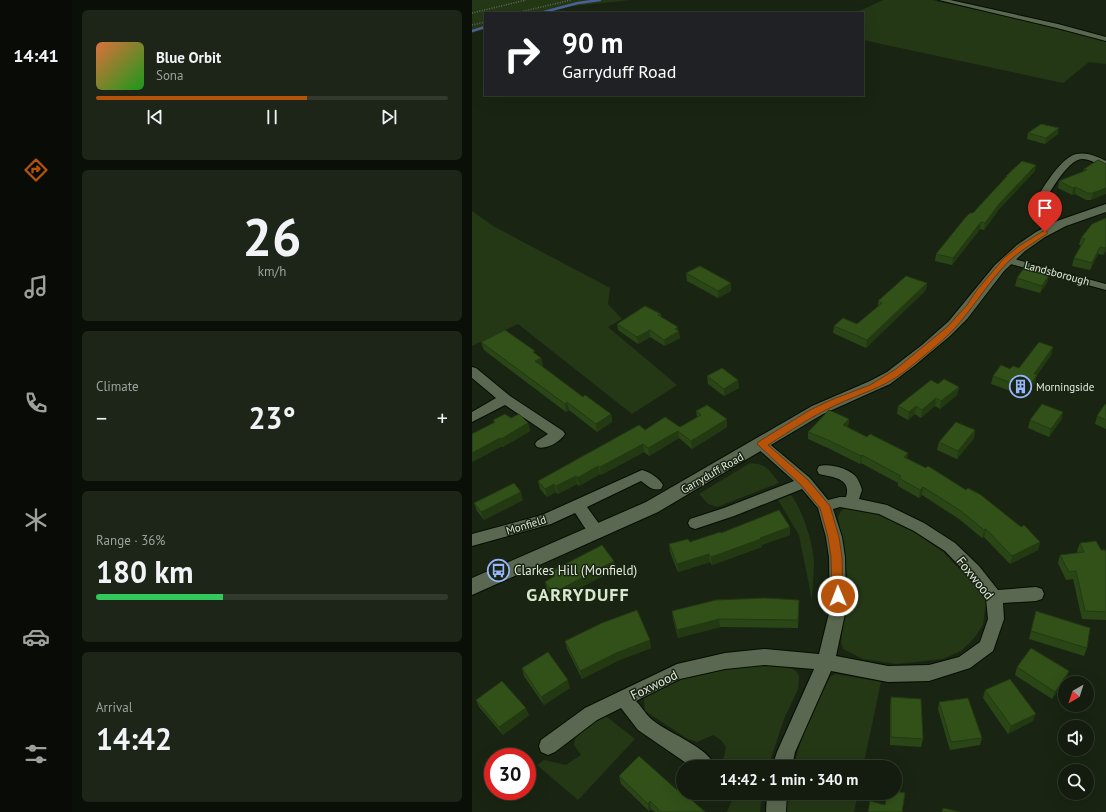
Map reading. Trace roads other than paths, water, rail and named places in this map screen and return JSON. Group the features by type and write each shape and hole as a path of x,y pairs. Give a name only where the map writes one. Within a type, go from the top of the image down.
{"street":[{"path":"942,0 1058,26 1106,39"},
{"path":"1056,226 1036,215 1034,211 1060,171 1072,158 1076,156 1092,158 1106,164"},
{"name":"Garryduff Road","path":"472,587 652,506 813,413 834,402 873,387 899,371 950,328 970,307 980,291 1007,260 1033,239 1056,226 1106,208"},
{"name":"Landsborough","path":"1007,260 1105,285"},
{"path":"472,371 505,399 558,434 542,444"},
{"path":"472,418 505,399"},
{"path":"761,444 805,482 825,506 834,537 837,557 838,609 826,662 784,760"},
{"path":"824,470 835,471 851,480 854,490 851,502"},
{"name":"Monfield","path":"472,540 546,520 642,475 656,485"},
{"path":"695,523 729,512 805,482"},
{"name":"Foxwood","path":"548,746 592,714 677,672 725,661 765,657 826,662 888,674 929,673 964,663 987,646 996,619 994,597 973,570 950,547 919,527 882,509 851,502 840,502 825,506"},
{"path":"578,505 597,532"},
{"path":"994,597 1036,594"},
{"name":"Foxwood","path":"624,699 644,724 698,760"},
{"path":"776,800 776,812"}],"waterway":[{"path":"544,12 578,3 600,0"},
{"path":"472,31 484,27"}],"place":[{"name":"Morningside","path":"1021,387"},
{"name":"Clarkes Hill (Monfield)","path":"498,570"}],"district":[{"name":"GARRYDUFF","path":"578,594"}]}
